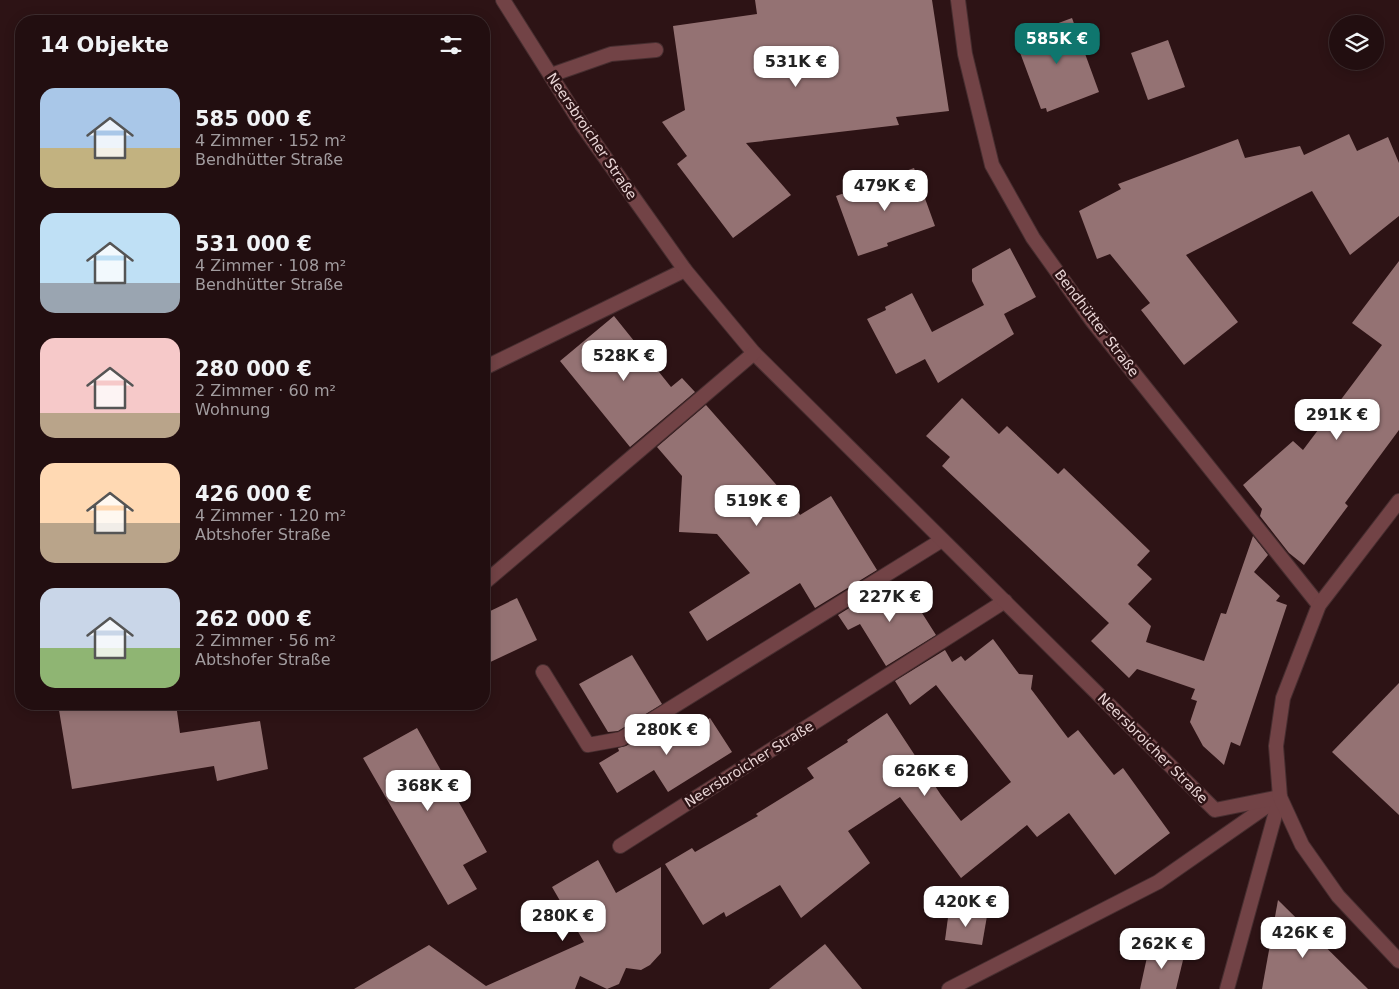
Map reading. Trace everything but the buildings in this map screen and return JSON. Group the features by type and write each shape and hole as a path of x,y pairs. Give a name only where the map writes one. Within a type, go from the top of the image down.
{"street":[{"name":"Neersbroicher Straße","path":"503,0 582,125 686,270 754,353 1215,810 1280,797"},
{"name":"Bendhütter Straße","path":"958,0 965,54 992,165 1033,238 1093,322 1319,605"},
{"path":"551,75 611,54 656,50"},
{"path":"490,365 686,270"},
{"path":"490,578 754,353"},
{"path":"1227,989 1280,797 1276,746 1283,698 1319,605 1399,501"},
{"path":"543,672 588,745 621,739 942,540"},
{"name":"Neersbroicher Straße","path":"620,846 1005,601"},
{"path":"1280,797 1302,845 1338,896 1399,961"},
{"path":"949,989 1158,882 1280,797"}]}
